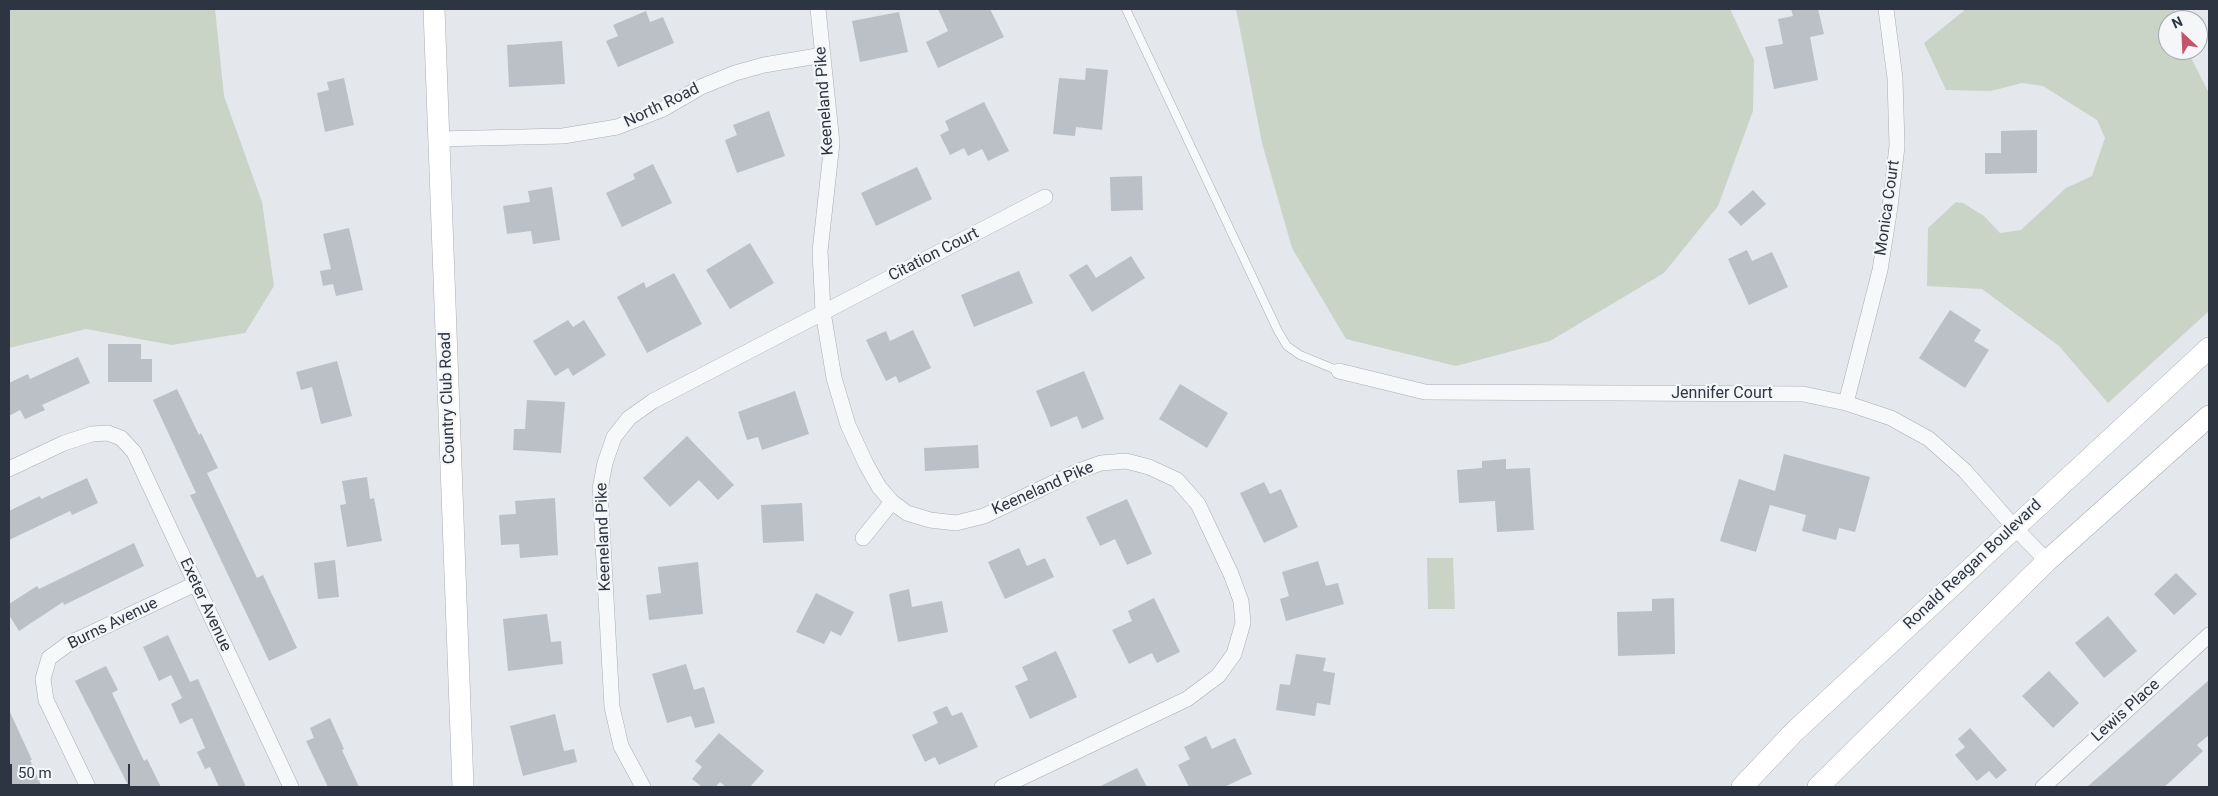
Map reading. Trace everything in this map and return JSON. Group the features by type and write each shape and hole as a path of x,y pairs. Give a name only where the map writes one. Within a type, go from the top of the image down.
{"main road":[{"name":"Country Club Road","path":"434,9 463,787"},
{"name":"Ronald Reagan Boulevard","path":"1742,787 1794,732 2209,348"},
{"path":"1818,787 2047,561 2209,416"}],"street":[{"name":"Keeneland Pike","path":"818,9 832,143 820,251 823,312 834,378 848,424 866,464 879,487 892,502 907,513 930,520 956,523 984,516 1076,472 1101,463 1126,461 1150,467 1177,480 1198,504 1231,574 1241,601 1243,623 1234,654 1218,676 1186,699 1002,787"},
{"name":"Monica Court","path":"1846,403 1880,270 1896,155 1895,78 1886,9"},
{"name":"North Road","path":"438,140 563,136 617,127 663,109 701,86 735,73 764,65 822,56"},
{"name":"Citation Court","path":"823,312 1045,197"},
{"name":"Keeneland Pike","path":"643,787 621,746 612,706 600,489 605,463 614,438 629,418 653,401 823,312"},
{"name":"Jennifer Court","path":"1339,371 1425,392 1803,394 1846,403 1892,418 1929,439 1965,471 2047,561"},
{"name":"Exeter Avenue","path":"9,470 64,443 92,434 108,433 121,438 134,452 291,787"},
{"path":"863,538 892,502"},
{"name":"Burns Avenue","path":"88,787 46,700 43,679 49,658 68,644 195,584"},
{"name":"Lewis Place","path":"2043,787 2209,636"}],"lane":[{"path":"1126,9 1278,331 1287,346 1300,355 1339,371"}],"green space":[{"path":"9,9 215,9 224,96 262,202 274,286 245,333 172,345 86,329 9,348"},
{"path":"1236,9 1730,9 1754,60 1753,111 1718,206 1664,273 1550,341 1456,366 1346,339 1292,248 1262,143"},
{"path":"1966,9 2175,9 2158,10 2158,60 2192,60 2209,93 2209,311 2108,403 2059,346 1982,289 1927,286 1928,228 1956,202 1963,203 1984,216 2000,233 2021,230 2066,188 2092,176 2105,138 2097,120 2043,86 2022,83 1991,91 1946,90 1924,43"},
{"path":"1427,558 1453,558 1455,609 1428,609"}],"building":[{"path":"938,9 990,9 1004,37 938,68 926,42 948,31"},
{"path":"1791,9 1818,9 1824,34 1810,37 1818,80 1774,89 1765,47 1783,44 1778,19 1793,16"},
{"path":"646,11 650,22 663,17 674,43 618,67 606,41 618,36 613,25"},
{"path":"899,12 908,52 860,62 852,21"},
{"path":"562,41 565,84 509,87 507,45"},
{"path":"1086,68 1108,70 1102,130 1076,127 1075,136 1053,134 1059,78 1085,80"},
{"path":"344,78 354,125 325,132 317,93 329,90 327,82"},
{"path":"984,102 1009,151 988,161 982,149 968,156 964,148 950,155 940,135 949,130 945,121"},
{"path":"769,111 785,156 737,173 725,140 737,135 733,125"},
{"path":"2037,130 2037,173 1985,174 1985,153 2001,153 2001,131"},
{"path":"653,164 672,203 622,227 606,193 635,179 633,174"},
{"path":"917,167 932,199 876,226 861,193"},
{"path":"1142,176 1143,210 1111,211 1110,177"},
{"path":"552,187 560,240 533,244 531,231 507,234 503,206 530,202 528,191"},
{"path":"1753,190 1766,204 1741,226 1728,212"},
{"path":"349,228 363,290 336,296 333,284 323,286 320,271 331,269 323,234"},
{"path":"750,243 774,283 730,309 706,270"},
{"path":"1747,250 1752,261 1772,252 1788,287 1749,305 1728,259"},
{"path":"1131,256 1145,278 1092,312 1069,275 1087,264 1096,278"},
{"path":"1019,271 1033,303 974,327 961,295"},
{"path":"674,273 702,324 647,353 617,297 644,282 646,288"},
{"path":"1950,310 1981,330 1974,341 1989,350 1965,388 1919,358"},
{"path":"568,320 573,327 584,320 606,355 573,376 568,368 555,376 533,341"},
{"path":"913,330 931,368 899,383 896,376 886,381 866,340 886,331 890,341"},
{"path":"108,344 141,344 141,359 152,359 152,382 108,382"},
{"path":"78,357 90,383 42,405 45,410 25,419 20,410 9,416 9,383 28,374 30,379"},
{"path":"337,361 352,416 321,424 312,387 301,390 296,372"},
{"path":"1084,371 1104,419 1082,429 1077,416 1051,427 1036,391"},
{"path":"1180,384 1228,413 1207,448 1159,419"},
{"path":"177,389 199,435 201,433 218,468 207,473 257,578 263,575 297,648 269,661 190,495 196,493 153,400"},
{"path":"795,391 809,434 762,450 758,437 747,440 738,412"},
{"path":"527,400 565,402 561,453 513,450 514,429 525,429"},
{"path":"687,436 734,485 718,500 699,480 670,507 643,478"},
{"path":"978,445 979,468 925,471 924,448"},
{"path":"1784,454 1870,477 1855,532 1839,528 1836,540 1802,531 1806,515 1770,505 1756,552 1720,541 1739,479 1775,491"},
{"path":"1506,459 1506,469 1530,468 1534,530 1497,532 1495,501 1459,503 1457,470 1482,468 1482,461"},
{"path":"367,477 370,499 374,498 382,541 347,547 340,505 346,504 342,481"},
{"path":"87,478 98,503 72,515 70,511 9,540 9,511 40,496 41,499"},
{"path":"1264,482 1270,494 1281,489 1298,527 1264,543 1240,493"},
{"path":"555,498 558,555 520,558 519,544 501,545 499,515 516,514 515,501"},
{"path":"1127,499 1152,554 1127,565 1115,539 1100,546 1086,517"},
{"path":"802,503 804,541 763,543 761,505"},
{"path":"134,543 144,566 64,605 63,602 19,631 9,615 9,604 37,586 39,589"},
{"path":"1019,548 1027,566 1045,558 1054,577 1005,599 988,562"},
{"path":"335,560 339,597 318,599 314,563"},
{"path":"1318,561 1326,586 1338,583 1344,604 1286,621 1280,599 1289,596 1282,572"},
{"path":"698,562 703,614 649,620 646,595 661,593 658,567"},
{"path":"2176,573 2197,594 2174,615 2154,594"},
{"path":"909,589 912,607 942,601 948,632 898,642 889,594"},
{"path":"816,593 854,612 841,636 831,631 824,644 796,632"},
{"path":"1154,598 1180,652 1157,663 1152,653 1129,664 1112,630 1132,621 1128,611"},
{"path":"1674,598 1675,654 1618,656 1617,612 1652,611 1652,599"},
{"path":"547,614 551,642 561,641 563,664 508,671 503,619"},
{"path":"2108,616 2137,651 2104,678 2075,643"},
{"path":"168,635 190,682 198,679 246,787 219,787 210,767 205,769 197,752 205,748 192,718 180,724 171,704 182,698 171,675 159,681 143,647"},
{"path":"1056,651 1077,697 1030,719 1015,686 1028,680 1022,667"},
{"path":"1296,654 1326,658 1323,671 1335,673 1330,705 1317,703 1315,716 1276,710 1280,684 1290,685"},
{"path":"686,664 694,690 704,687 715,723 695,728 691,716 667,723 652,674"},
{"path":"106,666 118,690 112,693 144,761 147,759 161,787 129,787 75,681"},
{"path":"2049,671 2079,703 2053,728 2022,696"},
{"path":"2209,680 2209,735 2197,745 2203,751 2171,781 2164,787 2087,787"},
{"path":"947,706 952,716 962,712 978,747 939,765 935,757 925,762 912,735 938,723 933,712"},
{"path":"9,710 32,760 30,760 42,787 9,787"},
{"path":"555,714 564,751 574,749 577,762 523,776 510,726"},
{"path":"330,718 359,787 328,787 306,741 314,738 310,728"},
{"path":"1970,728 2007,770 1996,779 1989,771 1977,781 1955,755 1965,747 1958,739"},
{"path":"719,733 764,771 750,787 726,787 720,782 715,787 702,787 692,779 702,767 695,761"},
{"path":"1206,736 1212,749 1235,738 1252,774 1224,787 1189,787 1178,765 1190,759 1184,747"},
{"path":"1137,768 1147,787 1099,787"}]}
